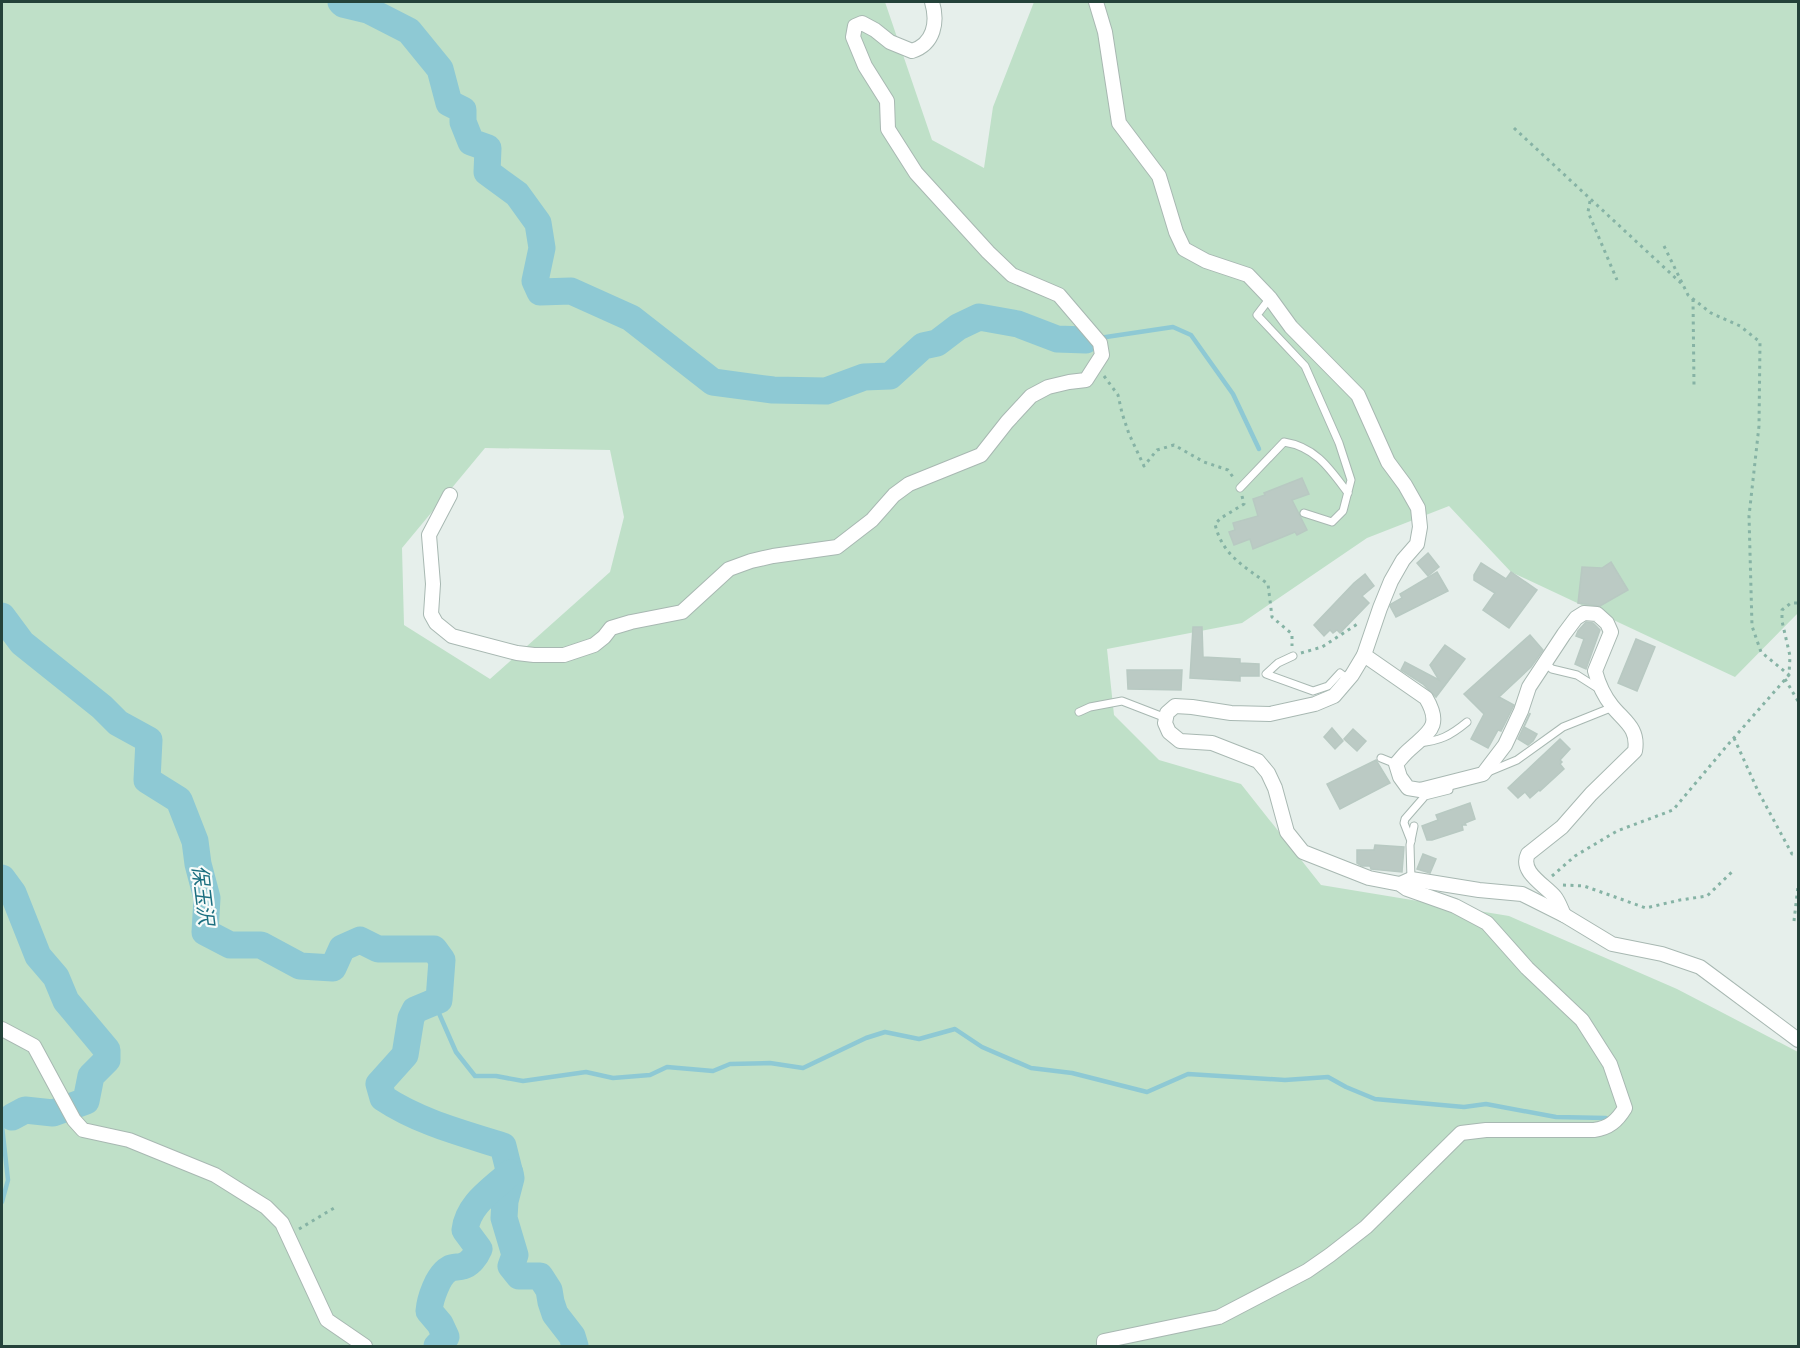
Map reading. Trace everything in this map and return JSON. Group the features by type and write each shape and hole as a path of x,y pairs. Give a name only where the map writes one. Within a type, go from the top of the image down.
{"street":[{"path":"450,495 429,535 433,584 431,614 436,623 452,636 507,650 534,655 564,655 594,645 611,628 682,612 729,570 751,561 837,547 872,520 894,495 909,484 981,455 1031,396 1048,387 1086,380 1102,355 1100,343 1084,322 1059,295 1012,275 988,252 916,173 888,129 887,101 864,66 854,37 855,26 862,23 890,42 912,51 921,48 933,33 936,16 932,2"},
{"path":"1096,2 1105,32 1119,123 1159,176 1176,232 1184,249 1206,261 1248,275 1270,298 1291,327 1358,395 1388,462 1406,484 1418,508 1420,527 1417,544 1403,560 1391,581 1364,654 1334,696 1315,704 1270,714 1231,713 1175,706 1167,713 1165,723 1169,732 1180,741 1212,743 1258,761 1268,773 1275,788 1287,832 1302,852 1369,878 1522,894 1564,915 1612,944 1662,954 1700,967 1798,1040"},
{"path":"1364,654 1426,698 1431,707 1434,718 1432,729 1418,744 1410,748 1396,765 1400,777 1408,788 1420,790 1483,774 1504,745 1521,711 1529,687 1576,618 1584,613 1597,614 1607,623 1611,632 1595,671 1613,706 1634,731 1635,751 1591,794 1562,827 1528,854 1525,860 1532,875 1556,898 1564,915"},
{"path":"1104,1347 1104,1341 1219,1317 1307,1271 1366,1227 1461,1133 1486,1130 1594,1130 1606,1128 1618,1120 1625,1108 1620,1089 1610,1064 1582,1020 1527,969 1488,922 1455,906 1407,889 1405,881"},
{"path":"2,1029 34,1046 74,1120 83,1130 129,1140 215,1175 266,1207 282,1223 327,1320 366,1347"}],"lane":[{"path":"1270,298 1257,315 1305,366 1339,443 1351,480 1343,511 1332,522 1304,513"},
{"path":"1240,488 1284,442 1298,444 1315,454 1328,465 1348,493"},
{"path":"1293,656 1278,663 1266,674 1313,691 1328,686 1341,673 1348,679"},
{"path":"1545,663 1552,669 1577,675 1604,692"},
{"path":"1079,712 1090,707 1122,701 1166,718"},
{"path":"1483,774 1517,760 1563,727 1613,706"},
{"path":"1418,744 1450,736 1467,722"},
{"path":"1381,758 1396,765"},
{"path":"1411,841 1404,823 1405,819 1425,796 1449,790 1449,782"},
{"path":"1405,881 1414,826"}],"path":[{"path":"1514,128 1684,286"},
{"path":"1591,200 1588,212 1617,280"},
{"path":"1664,246 1688,295 1711,313 1740,326 1760,342 1759,426 1749,516 1752,626 1761,652 1787,677 1798,701"},
{"path":"1693,299 1694,386"},
{"path":"1094,370 1102,373 1118,395 1129,434 1144,466 1157,450 1174,445 1204,462 1228,470 1240,488 1244,504 1215,524 1217,534 1222,545 1238,561 1268,584 1272,617 1292,634 1293,645 1289,651 1293,656 1322,647 1348,632 1380,608"},
{"path":"1540,884 1575,856 1617,831 1673,810 1787,677 1790,656 1782,621 1782,610 1791,603 1798,603"},
{"path":"1734,738 1758,791 1792,854 1798,854"},
{"path":"1540,884 1584,886 1646,908 1707,896 1734,870"},
{"path":"1794,921 1798,886"},
{"path":"287,1236 334,1208"}],"green space":[{"path":"2,2 885,2 932,140 984,168 993,107 1034,2 1798,2 1798,613 1735,677 1511,572 1449,506 1367,538 1242,623 1107,649 1114,715 1159,760 1241,784 1321,885 1509,916 1677,989 1798,1052 1798,1346 2,1346","holes":["485,448 610,450 624,517 610,572 490,679 404,625 402,548"]}],"building":[{"path":"1302,478 1309,494 1292,500 1307,530 1297,535 1295,532 1253,549 1250,539 1234,545 1229,532 1235,530 1233,523 1258,516 1253,499"},
{"path":"1428,553 1439,567 1428,576 1417,563"},
{"path":"1611,562 1628,590 1600,606 1578,603 1582,567 1602,568"},
{"path":"1481,563 1506,579 1511,572 1537,590 1509,628 1483,610 1495,593 1474,580 1474,575"},
{"path":"1437,572 1448,591 1396,617 1390,606 1402,598 1400,594"},
{"path":"1365,574 1374,586 1362,596 1369,603 1340,633 1337,630 1333,633 1330,630 1324,636 1314,625"},
{"path":"1586,622 1593,623 1600,630 1586,669 1575,664 1584,639 1576,636"},
{"path":"1193,627 1202,627 1203,657 1240,659 1240,663 1259,664 1259,676 1240,676 1240,681 1190,678"},
{"path":"1530,635 1543,650 1531,667 1499,697 1514,705 1501,731 1498,730 1488,748 1471,739 1484,714 1464,694"},
{"path":"1636,639 1655,647 1637,691 1618,683"},
{"path":"1445,645 1465,659 1436,697 1423,684 1401,670 1405,662 1439,680 1430,665"},
{"path":"1127,670 1182,670 1181,690 1128,689"},
{"path":"1530,713 1524,727 1537,734 1528,745 1518,739"},
{"path":"1332,728 1343,741 1335,749 1324,737"},
{"path":"1353,729 1366,741 1357,751 1344,739"},
{"path":"1560,739 1570,749 1560,760 1564,769 1530,798 1525,792 1518,798 1508,788"},
{"path":"1376,760 1390,783 1340,809 1327,784"},
{"path":"1470,803 1475,819 1462,825 1463,830 1427,840 1422,826 1438,820 1436,815"},
{"path":"1375,845 1404,847 1402,872 1371,869 1370,866 1357,863 1357,850 1374,850"},
{"path":"1423,854 1436,859 1430,873 1417,869"}],"waterway":[{"path":"341,2 368,10 409,31 440,69 449,103 463,110 463,122 471,142 488,148 487,172 517,194 538,223 542,248 535,281 540,292 571,291 631,318 713,382 773,390 826,391 864,377 890,376 923,346 937,343 958,327 979,317 1018,324 1057,339 1086,340"},
{"path":"1086,340 1173,327 1191,335 1233,394 1259,449"},
{"name":"保玉沢","path":"2,616 22,643 102,707 118,723 149,740 147,780 179,800 195,841 198,864 207,898 205,932 230,945 261,945 300,966 333,968 342,948 360,940 378,949 434,949 442,960 439,1000 415,1010 411,1018 405,1055 379,1084 383,1098 411,1114 503,1146 511,1178 505,1201 504,1218 515,1255 511,1266 519,1276 540,1276 549,1290 555,1314 572,1336 575,1346"},
{"path":"2,878 13,893 38,956 56,977 66,1001 107,1050 107,1060 91,1076 86,1101 53,1113 25,1110 12,1117"},
{"path":"434,1002 456,1052 475,1076 496,1076 523,1081 586,1072 613,1078 650,1075 667,1067 713,1071 730,1064 770,1063 803,1068 866,1038 885,1032 919,1039 955,1029 982,1047 1031,1068 1072,1073 1147,1092 1188,1074 1285,1080 1328,1077 1375,1099 1464,1107 1486,1104 1556,1117 1606,1118"},
{"path":"2,1202 8,1180 2,1126 12,1117"},
{"path":"437,1346 446,1337 440,1324 429,1311 435,1288 445,1272 451,1268 466,1265 476,1254 479,1249 465,1230 467,1221 482,1198 510,1173"}]}
